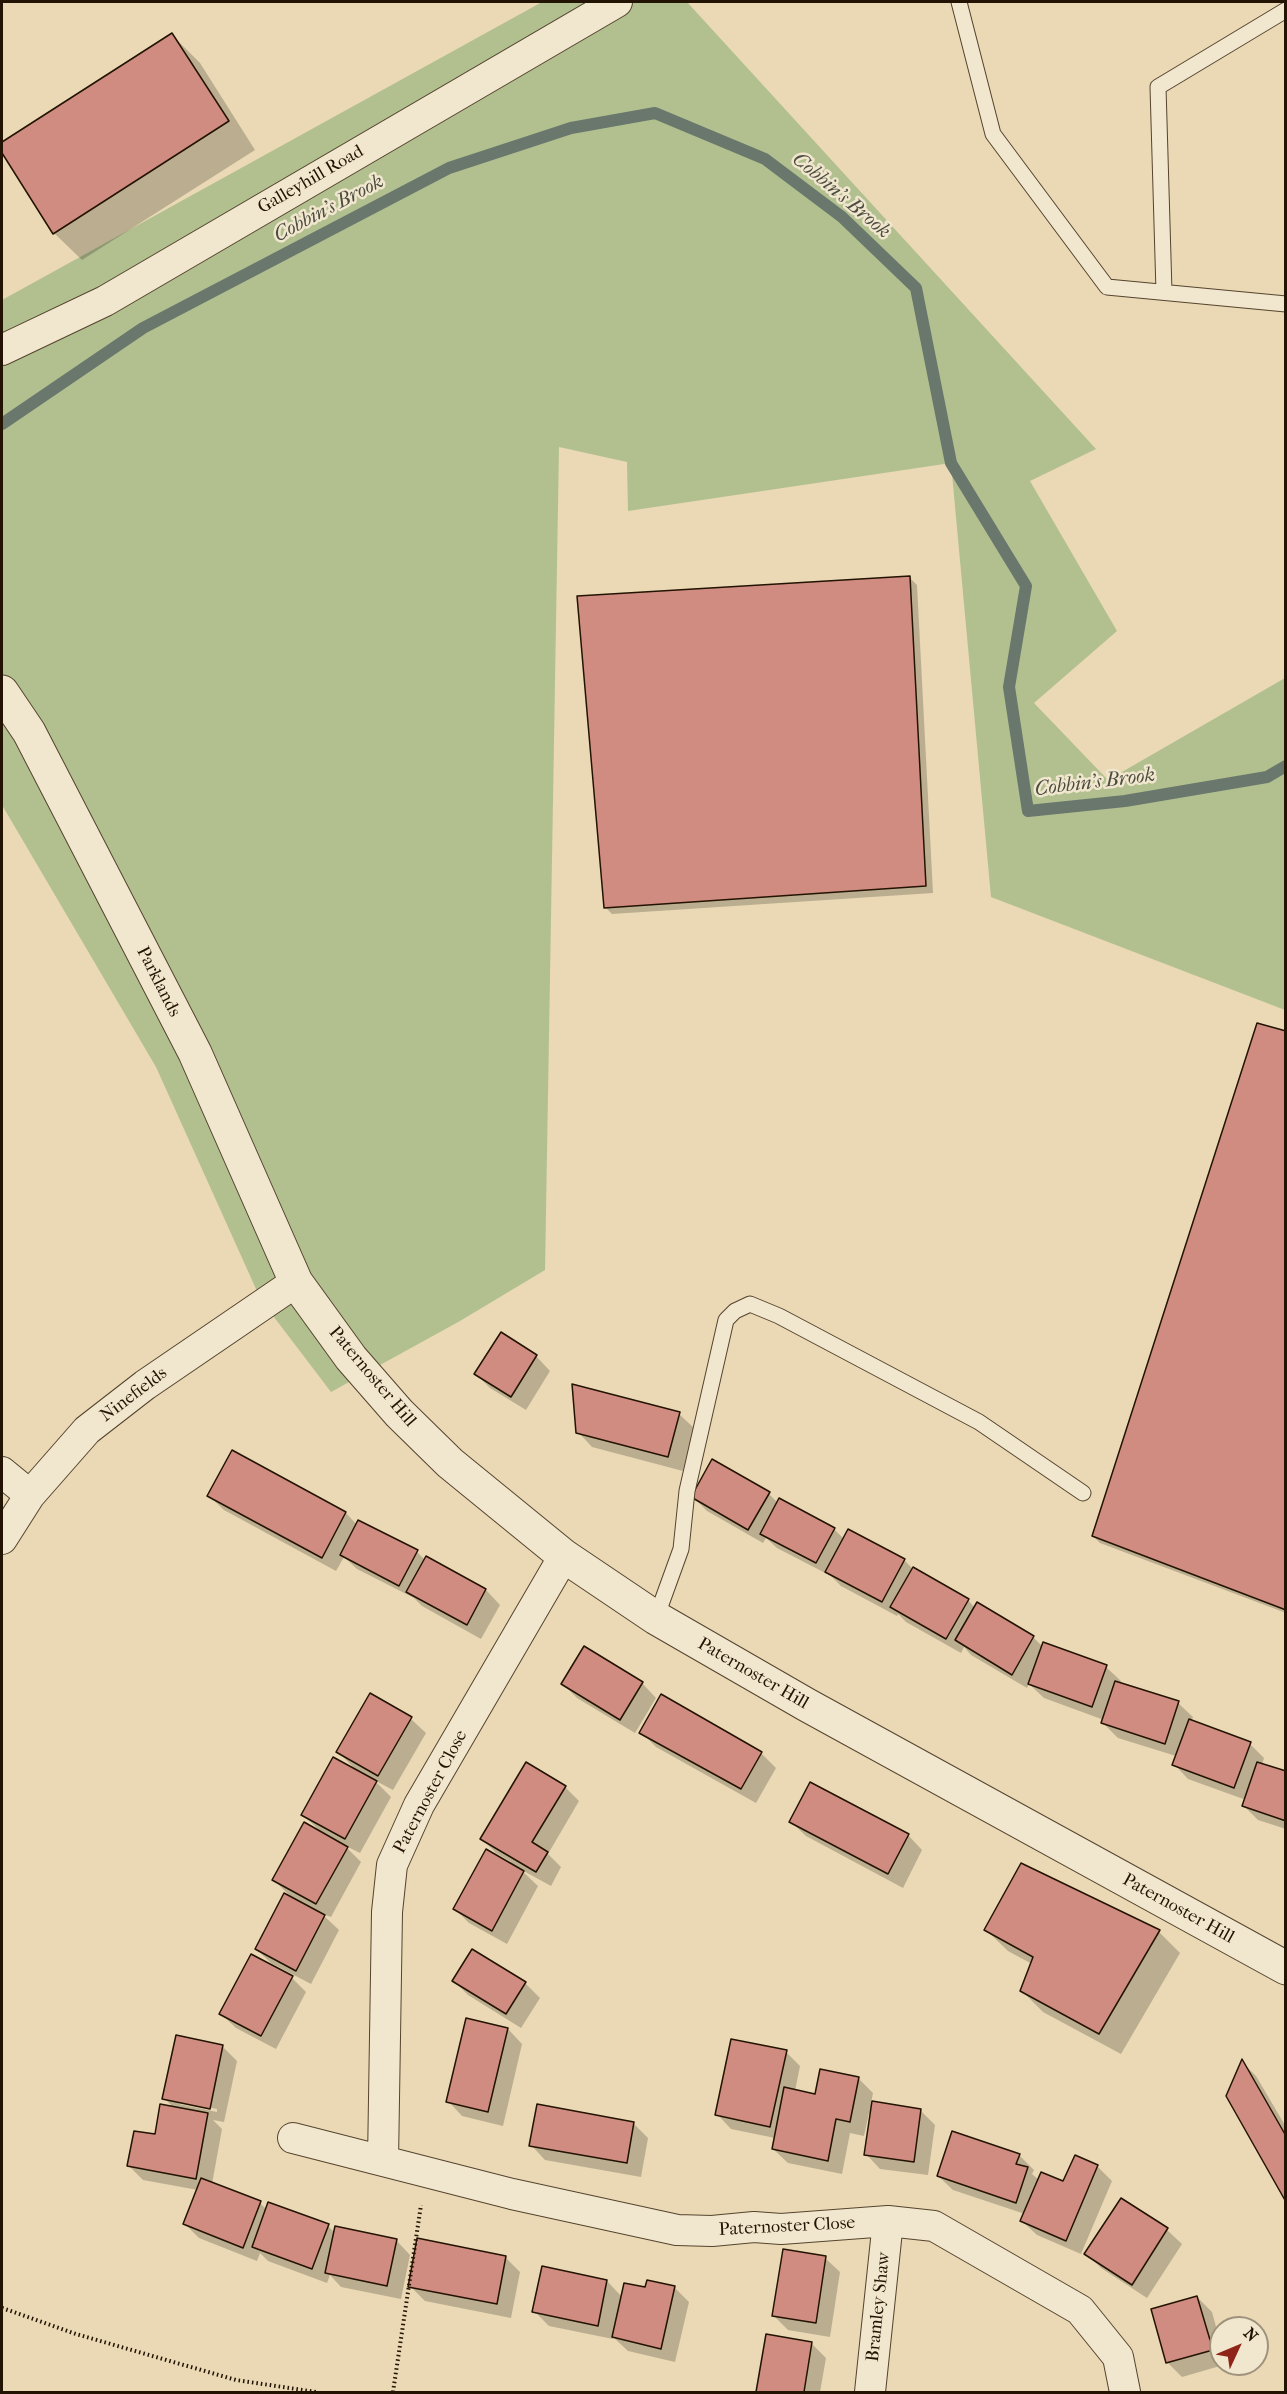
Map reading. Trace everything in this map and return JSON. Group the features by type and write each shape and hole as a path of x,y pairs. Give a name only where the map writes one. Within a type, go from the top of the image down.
{"street":[{"name":"Galleyhill Road","path":"2,350 105,301 617,2"},
{"name":"Parklands","path":"2,692 29,732 195,1053 296,1282"},
{"name":"Ninefields","path":"2,1539 30,1495 87,1430 145,1385 296,1282"},
{"name":"Paternoster Hill","path":"296,1282 351,1358 399,1413 450,1463 564,1556 657,1618 807,1705 1286,1968"},
{"path":"2,1472 30,1495"},
{"name":"Paternoster Close","path":"383,2161 387,1912 392,1865 419,1805 564,1556"},
{"name":"Paternoster Close","path":"293,2138 512,2194 677,2230 712,2231 754,2227 780,2229 888,2222 934,2226 1080,2310 1118,2357 1125,2392"},
{"name":"Bramley Shaw","path":"870,2392 888,2222"}],"lane":[{"path":"959,2 993,134 1107,287 1286,304"},
{"path":"1164,292 1158,87 1286,10"},
{"path":"657,1618 681,1549 687,1491 726,1320 735,1311 750,1304 779,1316 980,1422 1083,1492"}],"path":[{"path":"393,2392 427,2172"},
{"path":"2,2308 75,2334 236,2380 316,2392"}],"green space":[{"path":"542,2 687,2 1096,449 1030,481 1117,631 1034,703 1108,780 1285,678 1285,1010 991,897 951,463 628,511 627,462 559,447 545,1270 460,1321 331,1392 261,1300 156,1067 2,805 2,300"}],"building":[{"path":"172,33 229,121 53,234 2,153 2,142"},
{"path":"910,576 926,886 604,908 577,596"},
{"path":"1257,1023 1286,1031 1286,1610 1092,1536"},
{"path":"501,1332 537,1355 511,1397 474,1374"},
{"path":"572,1384 680,1412 668,1457 576,1433"},
{"path":"232,1450 346,1512 322,1558 207,1496"},
{"path":"712,1459 770,1492 748,1530 691,1497"},
{"path":"779,1498 835,1528 816,1563 760,1534"},
{"path":"358,1520 418,1550 399,1586 340,1555"},
{"path":"848,1529 905,1559 882,1602 825,1572"},
{"path":"426,1556 486,1589 467,1625 406,1592"},
{"path":"913,1567 969,1599 946,1639 890,1607"},
{"path":"977,1602 1034,1636 1012,1675 955,1640"},
{"path":"1043,1642 1107,1665 1092,1707 1028,1684"},
{"path":"584,1646 643,1682 620,1720 561,1684"},
{"path":"1115,1681 1179,1701 1165,1744 1101,1723"},
{"path":"370,1693 412,1717 378,1776 336,1752"},
{"path":"661,1694 762,1752 741,1789 639,1733"},
{"path":"1189,1719 1251,1742 1234,1788 1172,1765"},
{"path":"333,1757 377,1781 345,1839 301,1815"},
{"path":"526,1762 566,1786 532,1842 548,1852 536,1872 480,1839"},
{"path":"1257,1762 1286,1771 1286,1821 1242,1806"},
{"path":"810,1782 909,1834 888,1874 789,1822"},
{"path":"304,1822 348,1847 316,1904 272,1880"},
{"path":"486,1849 524,1871 492,1931 453,1909"},
{"path":"1021,1863 1160,1930 1099,2034 1020,1991 1033,1957 984,1930"},
{"path":"284,1893 325,1915 296,1971 255,1949"},
{"path":"472,1949 526,1982 506,2014 452,1981"},
{"path":"251,1954 293,1976 261,2036 219,2014"},
{"path":"466,2018 508,2028 488,2112 446,2102"},
{"path":"176,2035 223,2045 210,2109 162,2099"},
{"path":"731,2039 787,2050 770,2127 715,2115"},
{"path":"1242,2059 1286,2136 1286,2202 1226,2096"},
{"path":"820,2069 859,2077 850,2122 836,2119 828,2161 772,2149 784,2087 815,2094"},
{"path":"872,2101 921,2109 914,2162 864,2155"},
{"path":"160,2104 208,2113 196,2179 127,2166 134,2131 155,2134"},
{"path":"537,2104 634,2122 627,2163 529,2146"},
{"path":"952,2131 1020,2154 1016,2164 1028,2167 1016,2203 937,2176"},
{"path":"1075,2155 1098,2165 1066,2241 1020,2221 1041,2172 1063,2181"},
{"path":"201,2178 261,2201 243,2248 183,2224"},
{"path":"1121,2198 1168,2228 1132,2285 1084,2254"},
{"path":"268,2202 329,2224 312,2269 252,2247"},
{"path":"335,2226 397,2239 387,2286 325,2273"},
{"path":"417,2238 506,2256 497,2304 408,2287"},
{"path":"783,2249 826,2256 816,2323 772,2316"},
{"path":"542,2266 607,2280 598,2326 532,2312"},
{"path":"647,2280 675,2286 661,2349 612,2337 624,2283 645,2287"},
{"path":"1197,2296 1209,2336 1209,2351 1166,2363 1151,2309"},
{"path":"766,2334 812,2342 804,2392 756,2392"}],"waterway":[{"name":"Cobbin's Brook","path":"2,424 143,328 449,168 571,128 655,113 765,159 842,217 916,288 951,463 1026,586 1009,687 1028,811 1125,801 1267,777 1286,766"}]}
